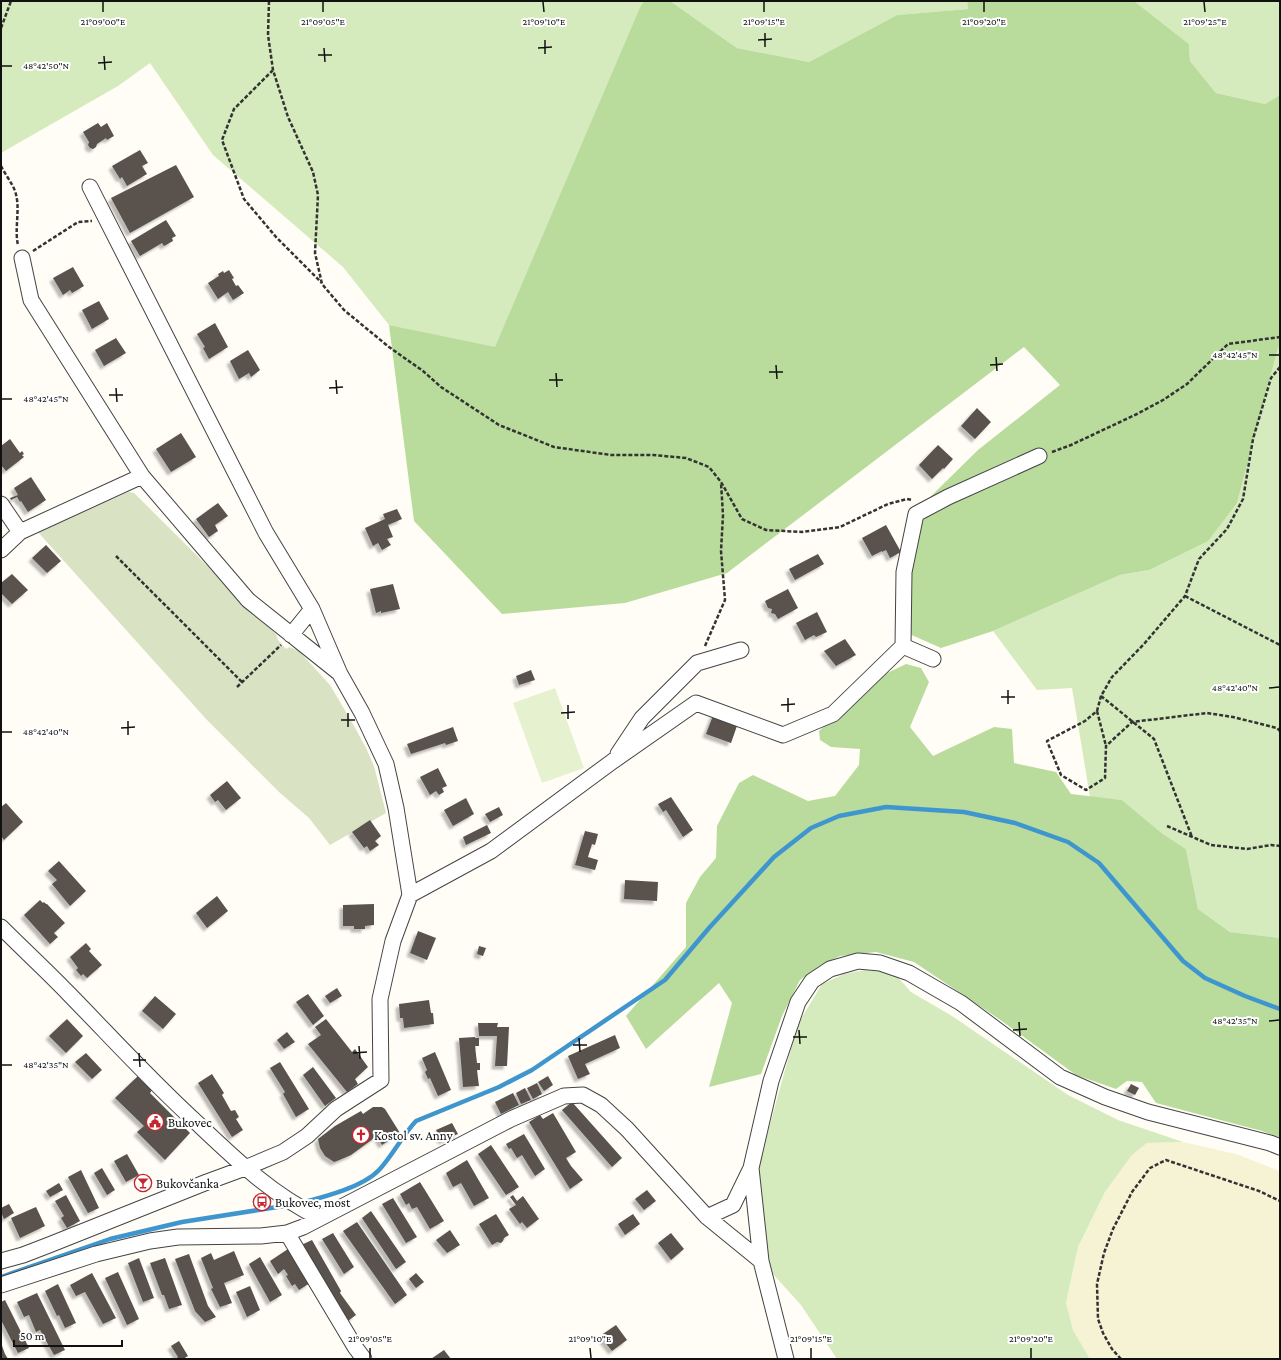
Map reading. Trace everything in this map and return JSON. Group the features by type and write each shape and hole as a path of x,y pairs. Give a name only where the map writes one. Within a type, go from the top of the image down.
{"street":[{"path":"1,1285 28,1265 49,1245 283,1152 307,1136 336,1109 381,1080 380,999 393,941 410,895 396,808 386,764 362,713 340,674 312,609 262,526 90,187"},
{"path":"22,258 31,300 142,476 248,600 340,674"},
{"path":"410,895 491,851 613,761 696,703 783,735 833,714 902,646 904,572 916,514 948,496 1039,456"},
{"path":"1,550 20,532 142,476"},
{"path":"1,504 20,532"},
{"path":"291,634 312,609"},
{"path":"902,646 933,659"},
{"path":"613,761 642,718 697,662 741,650"},
{"path":"1,927 70,995 161,1090 245,1168 282,1197 320,1218"},
{"path":"707,1217 733,1205 750,1168 771,1081 798,1002 812,981 830,969 858,961 880,963 908,973 961,1003 1060,1076 1105,1097 1148,1112 1270,1143 1280,1147"},
{"path":"1,1261 28,1265 96,1254 150,1241 178,1238 261,1236 287,1233 303,1227 512,1119 564,1096 582,1095 601,1105 627,1129 707,1217 761,1262"},
{"path":"750,1168 761,1262 786,1359"},
{"path":"287,1233 355,1347 364,1359"}],"path":[{"path":"1,28 11,1"},
{"path":"269,1 268,35 273,70 288,117 313,172 318,195 315,252 322,284"},
{"path":"273,70 234,109 222,140 244,199 276,237 322,284 344,310 389,347 423,371 441,387 499,425 554,447 611,455 653,455 686,458 709,468 721,482 742,519 766,530 802,532 840,527 888,504 907,499 918,502 916,514"},
{"path":"1,166 15,191 17,203 17,239 22,258 78,222 92,221 112,230"},
{"path":"1039,456 1071,445 1163,400 1187,384 1228,344 1280,337"},
{"path":"1097,711 1085,721 1047,741 1061,775 1086,790 1105,778 1106,746 1097,711 1101,696 1112,677 1144,644 1186,596 1199,559 1227,529 1243,499 1253,439 1272,378 1280,367"},
{"path":"697,662 725,600 721,551 723,515 721,482"},
{"path":"116,556 242,682"},
{"path":"1186,596 1280,646"},
{"path":"237,687 291,634"},
{"path":"1101,696 1154,739 1192,837"},
{"path":"1106,746 1132,722 1208,712 1248,720 1277,728 1280,732"},
{"path":"1167,826 1211,845 1248,849 1271,845 1280,846"},
{"path":"1121,1359 1112,1349 1103,1333 1098,1319 1097,1284 1104,1253 1113,1228 1132,1192 1150,1168 1166,1160 1259,1191 1280,1201"}],"shaded area":[{"path":"1183,1142 1236,1154 1280,1171 1280,1359 1090,1359 1073,1330 1066,1303 1078,1247 1105,1192 1132,1155 1147,1143"}],"green space":[{"path":"1,1 644,1 640,7 495,348 389,325 343,267 213,155 150,63 118,86 1,153"},
{"path":"644,1 670,1 737,48 809,62 897,15 968,9 967,1 1134,1 1189,44 1190,61 1216,93 1265,104 1280,95 1280,346 1278,348 1237,503 1208,541 1149,570 1120,575 993,631 941,648 905,632 912,535 922,505 978,450 1060,385 1024,347 727,573 625,603 502,614 414,521 389,325 495,347 640,7"},
{"path":"670,1 967,1 968,9 897,15 809,62 737,48"},
{"path":"1134,1 1280,1 1280,95 1265,104 1216,93 1190,61 1189,44"},
{"path":"1280,346 1280,938 1230,932 1198,909 1186,849 1163,834 1122,800 1090,797 1072,688 1037,690 993,631 1120,575 1149,570 1237,503 1278,348"},
{"path":"129,492 134,493 276,634 278,640 286,649 290,647 299,651 330,685 353,724 374,766 386,813 330,845 309,818 279,792 207,720 37,531"},
{"path":"906,664 921,668 929,682 910,727 933,756 994,727 1012,729 1014,763 1056,772 1071,794 1122,800 1163,834 1186,849 1198,909 1230,932 1280,938 1280,1138 1262,1131 1156,1103 1142,1082 1127,1081 1116,1089 1076,1075 999,1019 914,962 876,952 840,956 819,966 800,980 782,1016 761,1074 709,1087 732,1003 719,983 646,1049 626,1016 686,947 686,903 700,877 716,858 717,826 739,783 753,775 808,801 835,796 859,765 860,749 831,747 820,740 819,731 881,676"},
{"path":"555,688 584,768 542,783 513,703"},
{"path":"865,970 893,972 911,992 952,1016 1068,1095 1118,1120 1183,1142 1147,1143 1132,1155 1105,1192 1078,1247 1066,1303 1073,1330 1090,1359 837,1359 801,1305 772,1273 756,1197 757,1170 798,1024 822,984 844,974"}],"building":[{"path":"98,123 101,127 107,123 114,136 107,140 106,138 97,144 93,149 88,145 89,142 83,132"},
{"path":"140,150 148,163 142,166 147,174 127,186 122,177 120,179 112,166"},
{"path":"176,165 194,197 130,233 111,198"},
{"path":"166,220 176,236 172,238 173,241 164,246 162,243 140,256 131,241"},
{"path":"73,267 84,286 72,293 70,290 63,295 53,278"},
{"path":"229,270 234,278 232,279 236,286 238,285 244,293 233,300 228,292 218,299 208,283 219,276 218,274"},
{"path":"99,301 109,319 92,329 82,310"},
{"path":"215,323 228,347 209,359 203,348 205,347 197,334"},
{"path":"116,338 126,353 104,366 95,350"},
{"path":"248,350 260,370 251,377 249,373 239,379 230,361"},
{"path":"977,408 991,422 975,439 961,426"},
{"path":"181,433 196,457 171,472 156,449"},
{"path":"10,439 20,453 22,451 24,454 22,455 24,457 6,471 1,465 1,446"},
{"path":"938,445 953,459 932,479 919,465"},
{"path":"31,477 46,500 28,512 17,497 11,500 10,498 18,495 14,488"},
{"path":"218,503 228,516 215,525 218,531 209,537 196,519"},
{"path":"397,509 402,519 388,525 393,537 387,539 391,545 382,550 378,543 373,546 365,528 385,519 383,514"},
{"path":"886,525 901,552 890,558 886,550 872,556 862,538"},
{"path":"46,545 61,561 47,573 32,558"},
{"path":"818,554 824,564 795,580 789,569"},
{"path":"12,574 28,590 12,604 1,593 1,583"},
{"path":"393,584 400,609 376,613 370,589"},
{"path":"788,589 798,608 778,619 775,614 771,613 772,609 768,608 765,601"},
{"path":"817,612 827,632 816,637 814,635 805,640 796,623"},
{"path":"845,639 856,655 836,666 824,651"},
{"path":"531,670 535,680 519,685 516,676"},
{"path":"714,713 738,723 731,743 706,734"},
{"path":"453,727 458,741 446,745 445,743 411,754 407,744"},
{"path":"438,768 447,786 442,788 444,792 439,795 436,791 430,795 420,777"},
{"path":"227,781 241,798 226,810 218,800 215,802 210,795"},
{"path":"671,797 693,830 683,837 666,810 663,812 658,804"},
{"path":"466,798 474,814 453,826 444,810"},
{"path":"6,803 23,822 4,840 1,836 1,807"},
{"path":"499,807 503,815 490,822 485,814"},
{"path":"370,820 381,836 375,841 379,845 370,851 367,846 364,848 352,832"},
{"path":"487,825 491,833 466,845 463,837"},
{"path":"585,831 598,834 595,845 592,844 588,857 598,860 595,870 575,865"},
{"path":"59,861 86,891 70,906 52,884 57,880 48,871"},
{"path":"625,880 658,882 657,901 624,899"},
{"path":"217,896 228,911 207,928 196,913"},
{"path":"40,900 47,904 65,923 54,933 58,937 50,944 24,915"},
{"path":"374,904 374,925 365,926 365,929 354,929 354,926 343,926 343,905"},
{"path":"418,931 436,938 427,960 410,953"},
{"path":"86,943 91,949 89,951 102,965 87,978 83,974 81,976 76,970 78,968 70,957"},
{"path":"479,946 486,948 483,956 477,954"},
{"path":"337,988 342,996 330,1003 325,996"},
{"path":"308,994 324,1016 313,1025 296,1002"},
{"path":"155,996 176,1014 163,1029 142,1011"},
{"path":"429,1000 431,1013 433,1013 434,1024 404,1028 403,1018 400,1018 399,1004"},
{"path":"67,1019 83,1036 66,1053 49,1036"},
{"path":"326,1019 352,1052 355,1049 368,1067 355,1079 358,1084 347,1092 308,1044 321,1035 315,1027"},
{"path":"478,1023 498,1023 497,1027 509,1027 507,1066 495,1066 497,1036 479,1036"},
{"path":"287,1032 295,1042 284,1049 277,1040"},
{"path":"615,1035 620,1048 585,1064 590,1074 578,1079 568,1056"},
{"path":"459,1038 479,1038 479,1046 475,1046 477,1063 480,1063 480,1070 477,1070 479,1086 463,1087"},
{"path":"435,1052 451,1090 438,1096 430,1078 428,1079 425,1072 427,1070 422,1058"},
{"path":"86,1053 102,1070 92,1079 75,1062"},
{"path":"280,1062 309,1109 296,1117 283,1094 285,1092 270,1068"},
{"path":"313,1067 336,1098 325,1106 303,1075"},
{"path":"212,1074 224,1093 222,1095 231,1111 235,1110 239,1117 236,1119 243,1130 232,1137 198,1083"},
{"path":"138,1076 152,1090 150,1093 190,1133 165,1160 137,1132 144,1126 115,1098"},
{"path":"548,1076 553,1085 544,1091 538,1082"},
{"path":"537,1083 542,1094 533,1099 527,1088"},
{"path":"1131,1084 1139,1088 1135,1095 1127,1091"},
{"path":"525,1088 531,1100 521,1104 516,1093"},
{"path":"513,1093 519,1105 501,1114 495,1102"},
{"path":"572,1102 622,1158 612,1167 562,1110"},
{"name":"Kostol sv. Anny","path":"373,1107 382,1107 385,1109 400,1133 382,1145 377,1136 351,1155 334,1162 325,1156 320,1148 318,1139 335,1126 361,1111 363,1114"},
{"path":"553,1113 576,1152 566,1158 583,1180 570,1189 529,1122 540,1115 543,1119"},
{"path":"452,1123 458,1134 442,1141 436,1130"},
{"path":"524,1134 545,1169 535,1176 522,1155 517,1158 511,1148 509,1149 506,1144"},
{"path":"491,1145 519,1187 506,1195 478,1154"},
{"path":"127,1154 139,1175 126,1182 114,1161"},
{"path":"467,1160 489,1198 474,1206 461,1183 453,1187 446,1173"},
{"path":"102,1168 115,1190 107,1195 94,1173"},
{"path":"81,1170 99,1208 88,1213 68,1177"},
{"path":"420,1182 444,1221 430,1229 417,1207 412,1209 409,1203 406,1205 400,1194"},
{"path":"59,1183 63,1190 50,1197 46,1191"},
{"path":"647,1190 656,1201 644,1210 635,1199"},
{"path":"66,1195 80,1221 67,1228 61,1218 64,1216 55,1201"},
{"path":"513,1195 517,1201 523,1196 539,1219 527,1228 522,1222 520,1224 509,1209 516,1205 510,1197"},
{"path":"393,1198 417,1237 406,1243 382,1204"},
{"path":"9,1204 14,1213 4,1219 1,1208"},
{"path":"36,1207 45,1226 20,1238 11,1218"},
{"path":"371,1211 406,1262 396,1269 362,1218"},
{"path":"496,1214 509,1235 504,1238 501,1243 497,1242 492,1245 479,1224"},
{"path":"633,1214 640,1224 625,1235 618,1224"},
{"path":"357,1222 407,1295 395,1304 343,1231"},
{"path":"450,1230 460,1245 447,1253 436,1240"},
{"path":"333,1233 354,1267 344,1274 322,1239"},
{"path":"671,1233 684,1249 671,1260 658,1243"},
{"path":"312,1240 341,1291 340,1293 356,1315 345,1323 297,1247"},
{"path":"288,1249 310,1283 299,1290 295,1284 292,1286 284,1269 278,1274 270,1261"},
{"path":"234,1251 244,1275 224,1283 232,1303 220,1307 211,1289 213,1288 201,1258 211,1253 214,1260"},
{"path":"189,1254 208,1306 216,1317 205,1322 195,1311 175,1259"},
{"path":"260,1257 282,1295 270,1302 249,1264"},
{"path":"139,1258 154,1298 143,1302 128,1263"},
{"path":"165,1258 182,1305 169,1309 150,1263"},
{"path":"118,1272 139,1319 127,1325 105,1278"},
{"path":"92,1273 116,1318 103,1324 85,1292 76,1296 70,1285"},
{"path":"416,1273 424,1282 416,1288 409,1279"},
{"path":"58,1284 76,1323 65,1328 59,1315 57,1316 45,1291"},
{"path":"250,1286 260,1310 247,1317 236,1292"},
{"path":"37,1293 65,1350 54,1355 40,1330 36,1332 29,1315 24,1317 17,1302"},
{"path":"5,1300 29,1348 18,1353 1,1320 1,1302"},
{"path":"616,1325 627,1340 612,1351 600,1336"},
{"path":"179,1341 188,1356 183,1359 176,1359 178,1357 171,1346"},
{"path":"1,1343 5,1354 8,1359 1,1359"},
{"path":"444,1350 451,1359 431,1359"}],"waterway":[{"path":"301,1203 343,1191 372,1176 389,1158 416,1121 499,1087 532,1070 665,980 709,928 774,857 811,828 839,816 886,807 964,812 1015,823 1068,842 1099,863 1183,961 1205,978 1245,996 1280,1009"},
{"path":"1,1277 110,1239 182,1222 290,1205"}],"place":[{"name":"Bukovec","path":"155,1122"},
{"name":"Kostol sv. Anny","path":"361,1135"},
{"name":"Bukovčanka","path":"143,1183"},
{"name":"Bukovec, most","path":"262,1202"}]}
